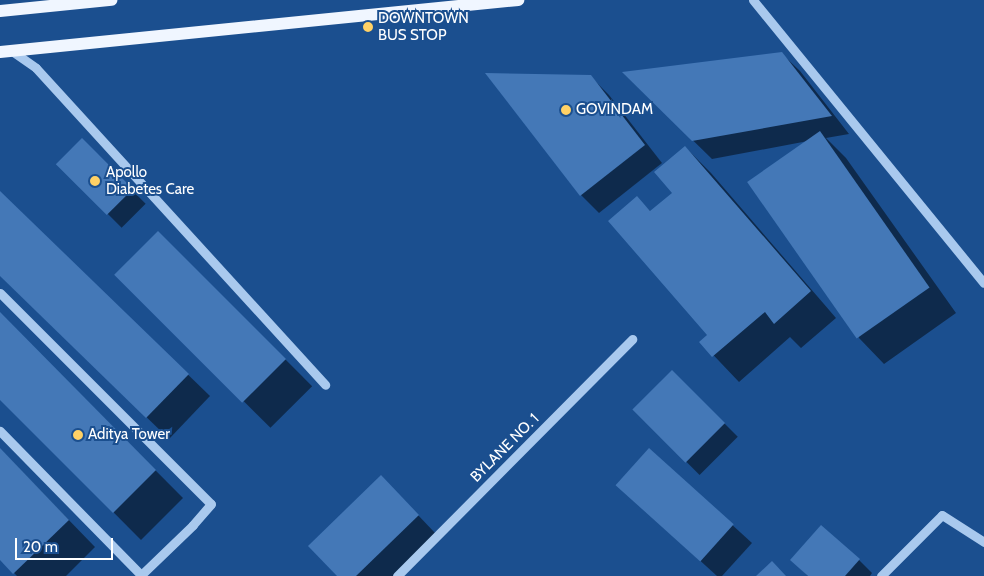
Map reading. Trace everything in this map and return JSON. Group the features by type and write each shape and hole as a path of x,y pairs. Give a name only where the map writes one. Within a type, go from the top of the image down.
{"main road":[{"path":"1,8 111,0"},
{"path":"6,51 518,0"}],"street":[{"path":"753,0 984,283"},
{"path":"6,51 36,68 325,385"},
{"path":"0,294 211,504 193,525 141,575 0,431"},
{"name":"BYLANE NO. 1","path":"397,576 632,339"},
{"path":"880,576 942,515 984,542"}],"building":[{"path":"782,52 832,116 692,141 622,72"},
{"name":"GOVINDAM","path":"485,73 591,75 645,145 580,196"},
{"path":"820,131 930,287 857,339 747,182"},
{"path":"82,138 133,189 107,215 56,164"},
{"path":"685,146 811,291 774,324 765,312 712,357 699,342 707,335 608,221 637,196 650,211 672,193 654,172"},
{"path":"0,191 189,374 146,418 0,276"},
{"path":"158,231 286,359 242,403 114,275"},
{"name":"Aditya Tower","path":"0,312 156,470 113,513 0,400"},
{"path":"672,370 725,423 685,463 632,410"},
{"path":"0,448 69,520 13,574 0,560"},
{"path":"649,448 734,524 700,561 616,485"},
{"path":"381,475 419,515 356,576 337,576 308,546"},
{"path":"821,525 860,559 845,576 808,576 790,560"},
{"path":"772,561 786,576 756,576"}],"place":[{"name":"DOWNTOWN BUS STOP","path":"368,27"},
{"name":"GOVINDAM","path":"566,110"},
{"name":"Apollo Diabetes Care","path":"95,181"},
{"name":"Aditya Tower","path":"78,435"}]}
